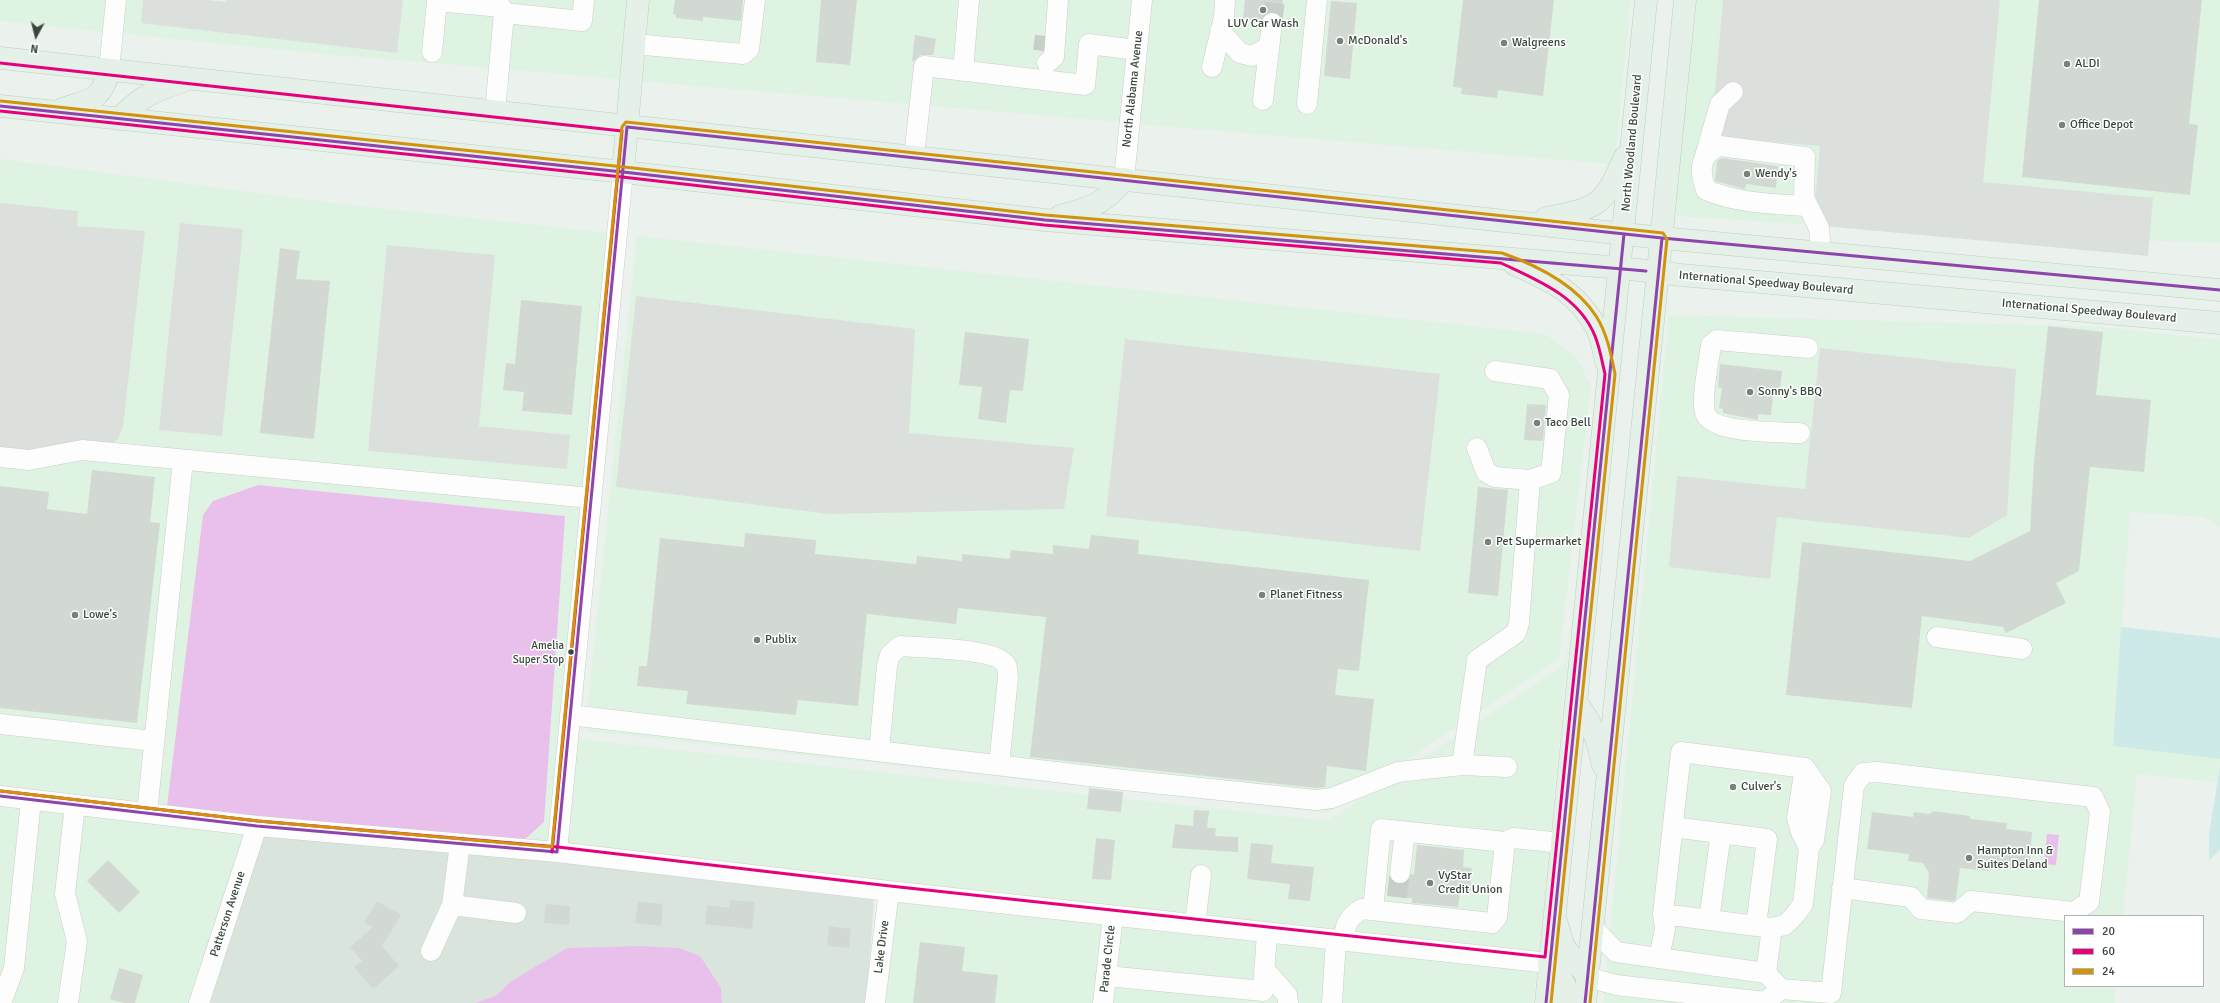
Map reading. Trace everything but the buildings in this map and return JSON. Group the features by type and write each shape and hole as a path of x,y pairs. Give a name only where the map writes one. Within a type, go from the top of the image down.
{"main road":[{"path":"623,172 638,0"},
{"name":"North Woodland Boulevard","path":"1546,1003 1621,268 1646,0"},
{"path":"1585,1003 1659,273 1685,0"},
{"path":"0,58 627,127 914,156 1527,222 1662,238 1819,246 2002,270 2220,290"},
{"path":"53,112 97,97 106,84 109,70"},
{"path":"119,119 134,103 153,91 190,79"},
{"name":"International Speedway Boulevard","path":"0,106 623,172 1045,220 1621,268 1659,273 2220,323"},
{"path":"1527,222 1583,211 1596,204 1612,187 1632,142"},
{"path":"1045,220 1090,208 1112,195 1124,179"},
{"path":"1814,287 1819,246"},
{"path":"1502,258 1559,285 1579,302 1598,332 1610,374"},
{"path":"2002,270 2014,304"},
{"path":"2175,319 2188,287"},
{"path":"1576,702 1587,716 1596,732 1607,783"},
{"path":"1554,917 1564,947 1588,977"},
{"path":"1549,963 1564,980 1568,995 1567,1003"}],"street":[{"path":"109,70 116,0"},
{"path":"501,7 504,13 582,21 584,0"},
{"path":"634,44 744,54 750,49 755,0"},
{"path":"963,71 969,0"},
{"path":"1045,57 1049,0"},
{"path":"914,156 924,66 963,71 1045,57 1054,57 1058,0"},
{"name":"North Alabama Avenue","path":"1124,179 1142,0"},
{"path":"1212,67 1225,0"},
{"path":"1307,104 1317,0"},
{"path":"432,52 437,1 501,7"},
{"path":"495,112 501,7"},
{"path":"1263,100 1272,23"},
{"path":"1220,31 1240,53 1252,56 1270,47"},
{"path":"1045,57 1085,85 1089,44 1137,50"},
{"path":"1733,92 1720,104 1705,156 1702,179 1706,190 1728,198 1771,204 1806,206"},
{"path":"1705,156 1711,150 1720,146 1805,157 1804,198 1806,206 1816,220 1819,246"},
{"path":"557,852 623,172"},
{"path":"1800,433 1736,429 1715,424 1708,418 1704,405 1711,345 1717,340 1808,348"},
{"path":"1477,448 1486,472 1495,477 1530,480 1551,473 1559,395 1550,379 1495,371"},
{"path":"0,457 29,460 82,450 591,498"},
{"path":"147,813 153,741 183,460"},
{"path":"1462,765 1477,660 1516,633 1519,623 1530,480"},
{"path":"1936,637 2022,650"},
{"path":"879,751 888,666 895,650 900,646 980,653 998,657 1006,666 1008,678 999,765"},
{"path":"570,715 1316,800 1332,798 1398,772 1462,765 1507,767"},
{"path":"0,724 153,741"},
{"path":"1659,958 1666,929 1663,914 1681,752 1805,768 1797,818 1801,832 1809,848 1803,904 1795,915 1785,925 1764,927 1663,914"},
{"path":"1592,928 1616,952 1766,973 1781,989 1830,993 1842,888 1854,786 1863,774 1877,772 2093,797 2100,812 2089,902 2074,912 1971,901 1957,913 1921,909 1911,896 1842,888"},
{"path":"0,796 257,826 557,852 889,891 1549,963"},
{"path":"2,1003 14,968 18,940 31,800"},
{"path":"68,1003 77,941 65,894 75,805"},
{"name":"Patterson Avenue","path":"199,1003 257,826"},
{"path":"1673,828 1767,839 1764,927 1766,973"},
{"path":"1373,910 1381,829 1505,842 1514,838 1562,843"},
{"path":"1400,873 1405,832"},
{"path":"1710,920 1721,833"},
{"path":"1332,1003 1340,941 1345,926 1352,915 1362,909 1373,910 1397,905 1492,923 1497,917 1505,842"},
{"path":"431,951 452,905 460,844"},
{"path":"1195,925 1201,875"},
{"name":"Lake Drive","path":"875,1003 889,891"},
{"path":"452,905 516,913"},
{"name":"Parade Circle","path":"1104,1002 1113,916"},
{"path":"1106,976 1263,991 1267,933"},
{"path":"1690,998 1694,963"},
{"path":"1264,969 1286,995 1288,1003"},
{"path":"1588,977 1616,985 1690,998 1765,1002 1781,989"}],"shaded area":[{"path":"0,0 629,0 622,79 314,53 0,21"},
{"path":"143,0 207,0 225,2 226,0 403,0 397,53 141,23"},
{"path":"646,0 1133,0 1121,122 639,81"},
{"path":"1150,0 1631,0 1615,157 1612,164 1138,124"},
{"path":"1697,0 2220,0 2220,243 1944,233 1676,216 1678,170"},
{"path":"1723,0 2000,0 1983,182 2153,198 2148,256 1813,225 1820,146 1711,136"},
{"path":"0,159 333,203 608,233 549,842 524,840 565,516 258,485 203,515 167,806 0,786"},
{"path":"0,203 78,211 77,226 145,231 123,427 118,439 105,447 33,451 0,447"},
{"path":"180,223 243,229 222,436 159,430"},
{"path":"637,236 1545,334 1576,356 1591,386 1559,659 1327,813 585,731"},
{"path":"387,245 495,255 479,426 570,435 567,469 368,451"},
{"path":"636,296 915,329 909,433 1074,448 1064,509 829,514 616,487"},
{"path":"1669,315 2100,327 2220,340 2220,527 2203,517 2130,512 2113,746 2220,759 2217,782 2137,774 2123,915 2064,915 2064,987 2116,987 2114,1003 1603,1003"},
{"path":"1125,339 1440,374 1420,551 1106,516"},
{"path":"1820,348 2016,369 2007,515 1969,538 1777,517 1770,579 1669,567 1677,476 1805,489"},
{"path":"258,485 565,516 544,822 524,840 285,819 167,806 203,515 213,501"},
{"path":"1572,610 1539,953 890,882 567,844 577,733 579,738 584,740 1328,821 1562,666 1566,660"},
{"path":"2121,627 2220,638 2220,759 2113,746"},
{"path":"2220,766 2220,850 2209,860 2209,834"},
{"path":"0,806 245,834 190,1003 0,1003"},
{"path":"2047,834 2059,835 2056,865 2044,864"},
{"path":"262,836 556,862 874,900 866,1003 722,1003 721,988 510,982 497,995 475,1003 208,1003"},
{"path":"896,902 1103,925 1096,993 1093,994 1095,1003 884,1003"},
{"path":"1120,927 1537,972 1533,1003 1114,1003 1113,998"},
{"path":"641,946 679,948 700,956 721,988 722,1003 475,1003 497,995 510,982 567,948"}],"tunnel":[{"path":"1272,23 1275,0"},
{"path":"1043,51 1045,36"},
{"path":"1397,897 1400,873"}],"transit line":[{"name":"60","path":"0,63 622,131 552,852"},
{"name":"24","path":"1,101 624,167 1045,215 1502,253 1554,277 1578,295 1596,316 1606,337 1615,374 1551,1003"},
{"name":"20","path":"0,106 623,172 1045,220 1646,271"},
{"name":"60","path":"0,111 622,177 1044,225 1501,263 1556,291 1579,310 1588,322 1595,336 1600,350 1605,374 1545,957 890,886 558,847 258,821 1,791"},
{"name":"24","path":"1,791 258,821 552,847 622,127 626,122 1663,233 1667,239 1590,1003"},
{"name":"20","path":"0,796 257,826 557,852 627,127 1662,238 2220,290"},
{"name":"20","path":"1546,1003 1624,234"},
{"name":"20","path":"1585,1003 1662,238"}],"place":[{"name":"LUV Car Wash","path":"1263,10"},
{"name":"McDonald's","path":"1340,41"},
{"name":"Walgreens","path":"1504,43"},
{"name":"ALDI","path":"2067,64"},
{"name":"Office Depot","path":"2062,125"},
{"name":"Wendy's","path":"1747,174"},
{"name":"Sonny's BBQ","path":"1750,392"},
{"name":"Taco Bell","path":"1537,423"},
{"name":"Pet Supermarket","path":"1488,542"},
{"name":"Planet Fitness","path":"1262,595"},
{"name":"Lowe's","path":"75,615"},
{"name":"Publix","path":"757,640"},
{"name":"Amelia Super Stop","path":"571,652"},
{"name":"Culver's","path":"1733,787"},
{"name":"Hampton Inn & Suites Deland","path":"1969,858"},
{"name":"VyStar Credit Union","path":"1430,883"}]}
